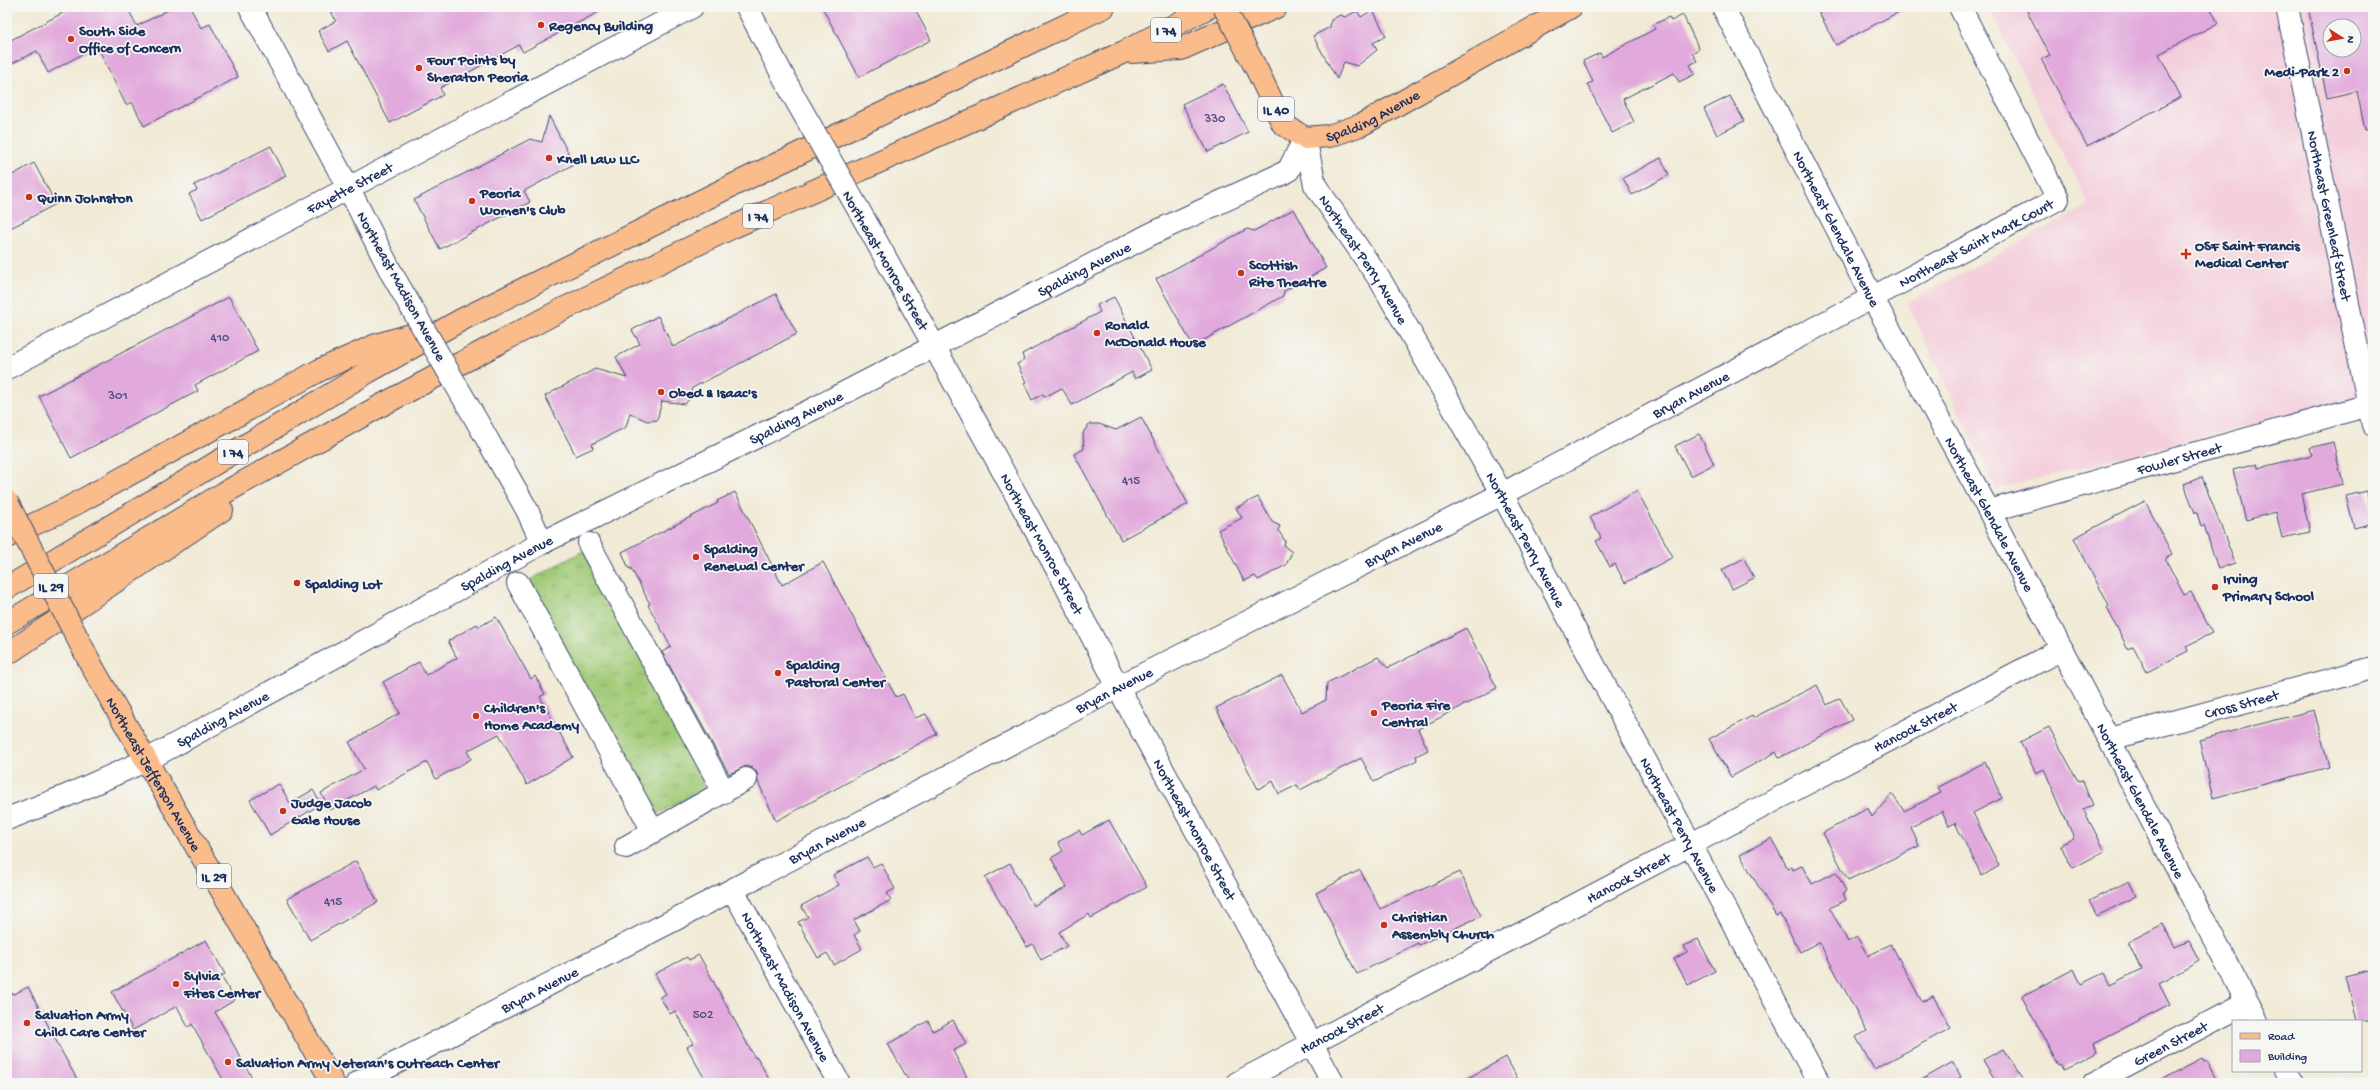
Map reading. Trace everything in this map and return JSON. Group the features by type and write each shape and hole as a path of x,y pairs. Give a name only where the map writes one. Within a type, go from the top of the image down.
{"main road":[{"path":"1073,22 1098,7"},
{"name":"I 74","path":"7,588 368,372 461,320 723,190 1104,7"},
{"name":"I 74","path":"7,624 224,493 400,395 561,310 731,228 1124,52 1209,7"},
{"name":"IL 40","path":"1224,7 1283,124 1304,138"},
{"path":"1124,52 1181,49 1276,7"},
{"name":"Spalding Avenue","path":"1304,138 1329,136 1361,125 1571,7"},
{"path":"7,537 66,509 320,370 376,346 461,320"},
{"path":"7,654 234,502 400,395"},
{"name":"Northeast Jefferson Avenue","path":"7,502 94,670 333,1083"}],"street":[{"name":"Northeast Madison Avenue","path":"250,7 348,187 392,274 527,510 542,543"},
{"name":"Fayette Street","path":"7,368 692,7"},
{"name":"Northeast Monroe Street","path":"747,7 793,95 869,228 1064,582 1118,687 1333,1083"},
{"name":"Northeast Glendale Avenue","path":"1723,7 1872,297 1989,511 2252,1012"},
{"name":"Northeast Saint Mark Court","path":"1872,297 2058,199 1960,7"},
{"name":"Northeast Greenleaf Street","path":"2287,7 2371,415"},
{"name":"Spalding Avenue","path":"7,819 66,796 147,760 542,543 813,409 934,345 1151,234 1288,171 1304,138"},
{"name":"Northeast Perry Avenue","path":"1304,138 1314,185 1382,283 1502,494 1689,844 1819,1083"},
{"name":"Bryan Avenue","path":"357,1083 733,890 1118,687 1502,494 1872,297"},
{"name":"Fowler Street","path":"1989,511 2371,415"},
{"path":"589,544 724,792"},
{"path":"518,582 653,831"},
{"name":"Hancock Street","path":"1237,1083 2062,649"},
{"name":"Cross Street","path":"2110,739 2373,668"},
{"path":"626,847 746,779"},
{"name":"Northeast Madison Avenue","path":"733,890 839,1083"},
{"name":"Green Street","path":"2234,1020 2252,1012"},
{"name":"Green Street","path":"2094,1083 2232,1021"},
{"path":"2286,1072 2292,1083"}],"shaded area":[{"name":"OSF Saint Francis Medical Center","path":"1989,7 2373,7 2373,394 1996,489 1907,303 2089,205"}],"green space":[{"path":"583,551 710,786 655,815 528,581"}],"building":[{"path":"74,7 127,7 137,26 174,7 190,7 201,28 210,24 238,77 144,126 132,102 126,105 97,46 48,73 37,51 7,66 7,42"},
{"name":"Four Points by Sheraton Peoria","path":"329,7 608,7 523,52 519,45 440,88 443,95 390,123 347,41 329,51 318,31 336,21"},
{"path":"822,7 914,7 931,40 859,77"},
{"path":"1816,7 1908,7 1836,45"},
{"path":"2025,7 2210,7 2218,23 2159,54 2181,97 2087,146 2041,59 2050,55"},
{"name":"Medi-Park 2","path":"2308,7 2373,7 2373,129 2365,130 2357,91 2327,98"},
{"path":"1373,10 1386,36 1373,43 1377,50 1357,66 1344,62 1337,79 1313,36 1330,27 1331,20 1340,15 1345,17 1357,11 1361,17"},
{"path":"1683,15 1699,49 1692,53 1697,61 1690,65 1695,74 1679,82 1674,73 1623,99 1634,122 1612,133 1587,84 1593,82 1583,61 1600,53 1602,57 1655,29 1653,25 1669,17 1671,21"},
{"path":"1223,84 1248,132 1208,152 1182,104"},
{"path":"1730,96 1744,121 1717,135 1704,109"},
{"name":"Peoria Women's Club","path":"549,116 574,164 524,191 530,202 440,249 414,200 530,139 542,142"},
{"path":"271,146 286,176 202,219 189,194 197,190 194,185"},
{"path":"1661,158 1669,175 1632,195 1623,178"},
{"name":"Quinn Johnston","path":"34,163 56,204 7,230 7,178"},
{"name":"Scottish Rite Theatre","path":"1294,209 1326,268 1284,291 1283,296 1193,346 1156,279 1247,229 1254,231"},
{"path":"776,294 797,334 692,388 690,398 685,404 662,401 657,420 647,421 630,413 626,427 592,444 593,448 576,456 545,396 595,369 627,378 616,357 640,344 632,330 658,316 673,347"},
{"path":"229,297 258,351 195,385 198,391 71,458 39,396"},
{"name":"Ronald McDonald House","path":"1114,297 1152,370 1135,379 1132,372 1072,405 1062,388 1044,397 1043,394 1032,400 1024,383 1026,382 1017,364 1024,360 1022,354 1100,312 1097,305"},
{"path":"1141,417 1188,504 1121,540 1074,454 1084,449 1083,433 1089,424 1099,424 1116,430"},
{"path":"1699,434 1714,464 1691,476 1675,446"},
{"path":"2333,442 2343,484 2301,494 2310,532 2282,538 2276,512 2246,520 2233,470 2257,464 2258,468 2312,455 2310,448"},
{"path":"2202,477 2235,563 2218,569 2204,525 2201,526 2184,484"},
{"path":"1637,491 1673,557 1625,583 1615,564 1610,567 1596,541 1601,538 1590,517"},
{"path":"2367,491 2373,523 2354,528 2346,496"},
{"name":"Spalding Pastoral Center","path":"735,492 782,585 823,562 896,697 903,694 915,718 926,714 937,734 776,821 758,782 757,773 753,768 746,766 729,774 662,652 671,647 648,605 650,604 631,568 629,569 622,552 718,503 717,501"},
{"path":"1258,497 1272,522 1280,526 1278,530 1285,541 1284,546 1292,552 1286,565 1258,580 1255,576 1244,581 1218,530 1242,518 1236,508"},
{"path":"2145,501 2172,554 2165,558 2184,595 2191,592 2212,633 2186,646 2188,651 2147,672 2133,646 2128,649 2107,608 2109,606 2074,538"},
{"path":"1744,558 1754,578 1732,589 1722,570"},
{"name":"Children's Home Academy","path":"496,617 531,679 535,676 545,694 540,697 573,757 527,785 499,734 467,751 471,759 436,779 427,762 376,790 374,786 330,810 321,793 364,769 349,742 400,713 383,682 419,662 426,675 457,658 448,641 477,624 479,627"},
{"name":"Peoria Fire Central","path":"1466,628 1497,688 1418,729 1428,750 1416,756 1417,760 1374,782 1361,758 1300,790 1297,785 1279,794 1273,781 1258,789 1216,708 1282,675 1302,712 1326,700 1327,683 1378,657 1388,668"},
{"path":"1817,685 1827,705 1840,698 1852,720 1779,758 1776,752 1731,777 1709,739 1752,716 1753,718"},
{"path":"2314,710 2329,767 2213,798 2199,740"},
{"path":"2049,727 2078,781 2082,780 2093,805 2083,809 2105,851 2073,868 2060,845 2074,838 2044,769 2036,773 2020,742"},
{"path":"1985,762 2002,798 1973,813 1999,866 1982,876 1955,823 1949,826 1942,811 1911,827 1919,846 1848,880 1823,833 1868,808 1872,817 1892,794 1904,811 1941,793 1938,787"},
{"name":"Judge Jacob Gale House","path":"279,784 290,803 313,790 321,804 270,835 250,800"},
{"path":"1109,820 1147,887 1091,918 1089,914 1059,932 1067,946 1041,960 1033,944 1027,947 985,877 1010,863 1033,906 1067,887 1051,858 1063,851 1058,842 1079,830 1082,835"},
{"path":"1771,838 1788,869 1791,867 1793,870 1802,866 1812,884 1836,872 1846,891 1843,893 1846,900 1830,908 1848,942 1857,937 1868,956 1891,944 1922,1002 1933,996 1951,1028 1874,1069 1856,1037 1867,1031 1819,942 1800,952 1780,914 1776,916 1740,855"},
{"path":"867,857 873,867 881,863 895,889 887,893 891,900 854,920 860,931 854,935 862,949 834,965 827,953 818,958 798,922 808,917 801,906 839,885 833,875"},
{"path":"356,861 378,902 310,940 287,899"},
{"path":"1360,870 1380,909 1460,872 1481,916 1419,945 1418,943 1357,974 1316,893"},
{"path":"2129,881 2136,896 2097,916 2089,901"},
{"path":"2163,924 2175,947 2189,941 2199,960 2159,983 2170,1004 2094,1043 2097,1051 2063,1069 2060,1064 2058,1065 2022,997 2074,969 2081,984 2104,973 2110,985 2141,969 2128,942"},
{"path":"1698,939 1715,971 1688,985 1674,959 1687,952 1684,946"},
{"name":"Sylvia Fites Center","path":"206,940 225,974 221,976 235,1000 215,1012 255,1083 225,1083 192,1024 188,1027 177,1006 133,1030 112,992"},
{"path":"699,955 755,1058 757,1057 771,1083 707,1083 687,1047 693,1043 675,1011 670,1014 660,997 666,994 655,974 687,957 689,960"},
{"path":"2373,969 2373,1021 2356,1020 2345,976"},
{"name":"Salvation Army Child Care Center","path":"28,987 79,1083 7,1083 7,992 14,994"},
{"path":"953,1020 966,1044 953,1051 970,1083 910,1083 888,1044 928,1021 933,1031"},
{"path":"2003,1049 2023,1078 2013,1083 1997,1083 1983,1060"},
{"path":"1506,1057 1520,1083 1459,1083"},
{"path":"2202,1058 2204,1061 2207,1060 2219,1083 2154,1083"},
{"path":"1953,1062 1961,1077 1950,1083 1916,1083"}],"place":[{"name":"Regency Building","path":"541,25"},
{"name":"South Side Office of Concern","path":"71,39"},
{"name":"Four Points by Sheraton Peoria","path":"419,68"},
{"name":"Medi-Park 2","path":"2347,71"},
{"name":"Knell Law LLC","path":"549,158"},
{"name":"Quinn Johnston","path":"29,197"},
{"name":"Peoria Women's Club","path":"472,201"},
{"name":"OSF Saint Francis Medical Center","path":"2186,254"},
{"name":"Scottish Rite Theatre","path":"1241,273"},
{"name":"Ronald McDonald House","path":"1097,333"},
{"name":"Obed & Isaac's","path":"661,392"},
{"name":"Spalding Renewal Center","path":"696,557"},
{"name":"Spalding Lot","path":"297,583"},
{"name":"Irving Primary School","path":"2215,587"},
{"name":"Spalding Pastoral Center","path":"778,673"},
{"name":"Peoria Fire Central","path":"1374,713"},
{"name":"Children's Home Academy","path":"476,716"},
{"name":"Judge Jacob Gale House","path":"283,811"},
{"name":"Christian Assembly Church","path":"1384,925"},
{"name":"Sylvia Fites Center","path":"176,984"},
{"name":"Salvation Army Child Care Center","path":"27,1023"},
{"name":"Salvation Army Veteran's Outreach Center","path":"228,1062"}]}
